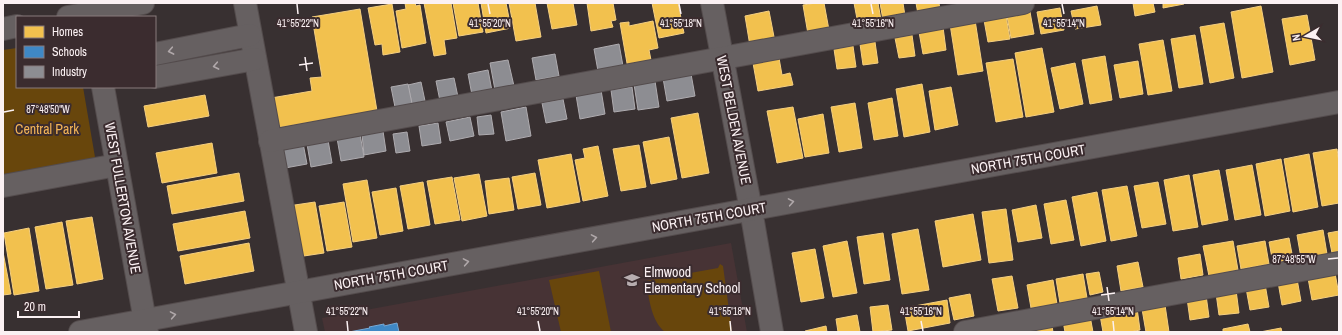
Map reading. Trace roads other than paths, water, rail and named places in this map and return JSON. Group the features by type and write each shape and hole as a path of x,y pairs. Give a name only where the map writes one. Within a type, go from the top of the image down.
{"street":[{"path":"72,16 89,11 143,3"},
{"path":"245,3 306,332"},
{"name":"WEST BELDEN AVENUE","path":"712,3 751,210 772,332"},
{"path":"270,141 1023,3"},
{"path":"3,29 16,26"},
{"path":"156,54 250,35"},
{"path":"156,77 255,59"},
{"name":"WEST FULLERTON AVENUE","path":"103,88 146,326"},
{"name":"NORTH 75TH COURT","path":"80,332 146,326 299,292 1339,102"},
{"path":"3,186 117,165"},
{"path":"965,332 1339,263"}],"place":[{"name":"Elmwood Elementary School","path":"632,280"}],"park label":[{"name":"Central Park","path":"47,129"}]}
